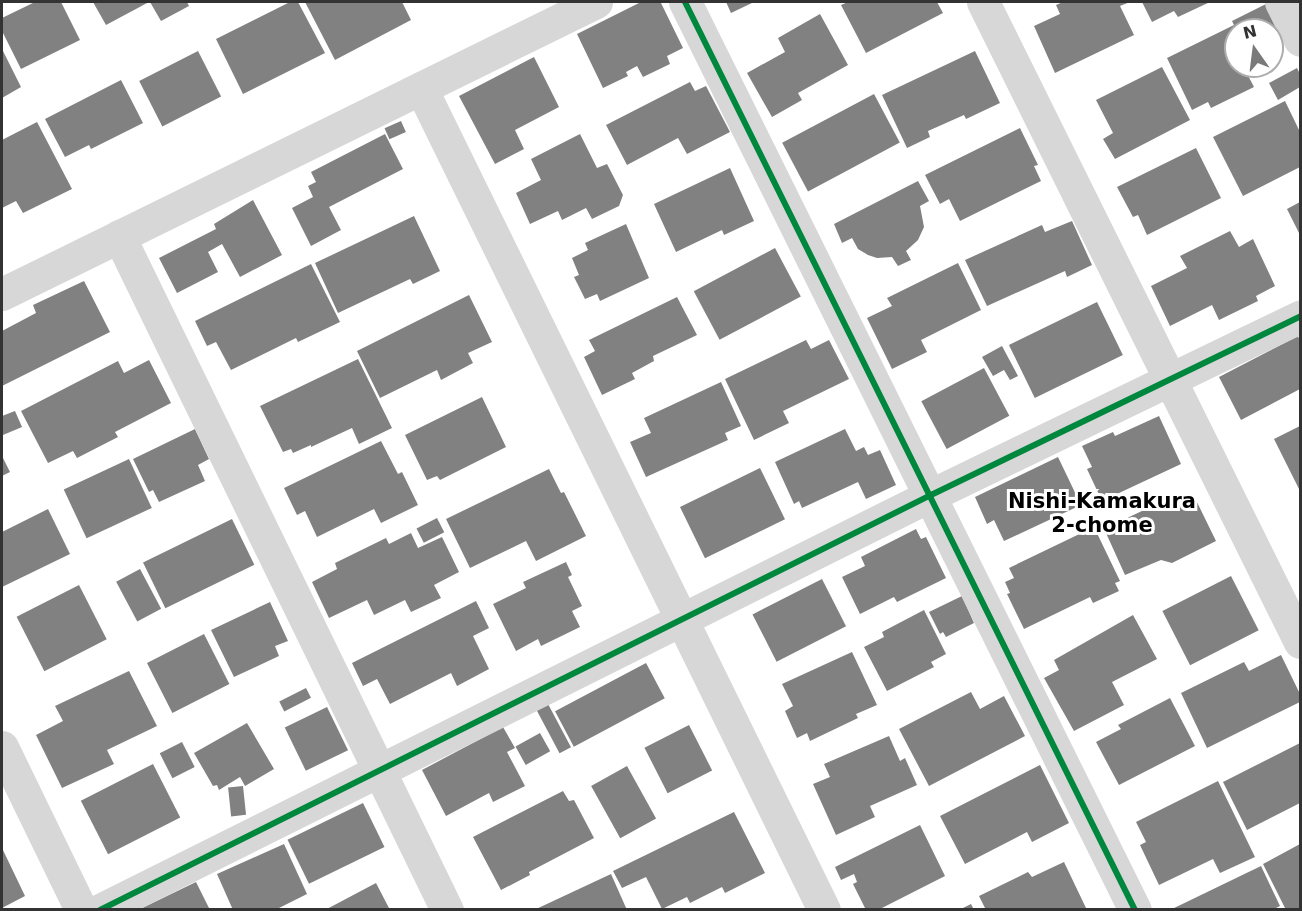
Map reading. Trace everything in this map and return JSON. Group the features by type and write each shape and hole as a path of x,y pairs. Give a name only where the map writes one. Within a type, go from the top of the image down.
{"street":[{"path":"2,294 596,2"},
{"path":"686,2 1135,909"},
{"path":"983,2 1300,642"},
{"path":"1281,2 1300,40"},
{"path":"421,88 681,622 824,909"},
{"path":"120,236 447,909"},
{"path":"100,909 681,622 932,495 1300,316"},
{"path":"2,747 81,909"}],"building":[{"path":"35,2 61,2 80,40 21,69 2,31 2,18"},
{"path":"93,2 149,2 106,25"},
{"path":"150,2 187,2 189,6 161,21"},
{"path":"290,2 298,2 325,53 243,94 216,39"},
{"path":"305,2 402,2 411,20 335,60"},
{"path":"641,2 661,3 683,48 667,56 670,64 643,77 637,66 626,72 628,76 603,88 577,34"},
{"path":"726,2 754,2 731,13"},
{"path":"848,2 937,2 943,13 866,53 841,5"},
{"path":"1063,2 1130,2 1120,6 1134,35 1055,73 1034,26 1060,14 1056,5"},
{"path":"1142,2 1210,2 1178,17 1174,11 1152,22"},
{"path":"1266,4 1273,18 1238,18"},
{"path":"820,14 848,65 798,93 802,100 772,117 747,73 785,52 778,38"},
{"path":"1224,30 1224,78 1249,78 1254,87 1211,108 1208,102 1192,110 1167,58"},
{"path":"2,49 21,87 2,98"},
{"path":"198,51 221,96 162,126 139,81"},
{"path":"975,51 1000,103 966,119 964,115 928,131 930,137 907,148 882,95"},
{"path":"534,57 559,107 515,130 524,149 495,164 459,96"},
{"path":"1162,67 1190,120 1115,159 1103,139 1113,133 1096,100"},
{"path":"1297,68 1300,74 1300,87 1278,100 1269,83 1284,78 1284,75"},
{"path":"121,80 143,123 91,149 89,145 65,157 45,119"},
{"path":"690,82 695,91 706,86 730,132 687,154 678,138 627,165 606,125"},
{"path":"874,94 900,143 808,191 782,143"},
{"path":"1285,101 1300,132 1300,167 1243,196 1213,137"},
{"path":"401,121 406,132 389,139 385,128"},
{"path":"37,122 72,189 23,213 16,201 2,208 2,140"},
{"path":"1020,128 1038,165 1034,166 1041,181 960,221 949,199 940,204 925,175"},
{"path":"385,134 403,169 329,207 341,230 311,246 292,208 313,197 308,186 316,182 311,172"},
{"path":"580,134 597,168 607,164 623,195 619,206 592,219 586,208 562,220 558,211 530,224 516,193 541,180 531,159"},
{"path":"1196,148 1221,198 1147,235 1138,215 1133,217 1117,187"},
{"path":"730,168 754,221 724,235 722,230 676,252 654,204"},
{"path":"918,181 929,201 920,206 924,227 918,240 906,251 911,260 898,266 892,257 877,258 858,249 852,238 842,243 834,224"},
{"path":"253,200 282,255 240,277 222,244 208,252 218,272 177,293 159,258 216,229 214,224"},
{"path":"1300,202 1300,235 1287,209"},
{"path":"414,216 440,271 413,284 410,279 338,313 315,263"},
{"path":"1072,221 1092,265 1067,277 1065,271 987,306 965,260 1042,225 1045,232"},
{"path":"626,224 649,278 600,301 597,294 585,299 574,277 579,275 572,258 588,250 585,243"},
{"path":"1230,231 1239,247 1253,239 1275,286 1256,296 1258,301 1219,320 1212,305 1170,326 1151,286 1187,268 1180,256"},
{"path":"775,248 801,297 720,340 694,291"},
{"path":"958,263 981,310 921,340 927,352 892,369 867,318 892,306 887,298"},
{"path":"311,264 340,322 298,342 296,338 231,370 216,342 207,346 195,321"},
{"path":"84,281 110,332 2,386 2,331 36,313 33,305"},
{"path":"469,295 492,342 468,353 473,363 441,380 437,370 380,398 357,351"},
{"path":"677,297 697,335 653,356 654,361 632,373 635,379 602,395 584,357 595,351 589,340"},
{"path":"1097,302 1123,355 1035,398 1009,345"},
{"path":"1298,336 1300,341 1300,389 1241,420 1219,377"},
{"path":"806,340 811,349 829,340 849,379 783,411 789,423 754,440 725,379"},
{"path":"1002,346 1018,376 1010,380 1004,370 993,376 982,357"},
{"path":"358,359 392,428 359,444 352,428 311,447 311,445 293,453 291,449 283,452 260,406"},
{"path":"149,360 171,403 115,432 118,437 77,458 73,451 48,463 21,411 118,361 124,373"},
{"path":"984,368 1009,416 947,449 921,401"},
{"path":"721,382 741,426 725,433 728,440 646,477 630,442 651,433 644,418"},
{"path":"482,397 506,447 440,480 437,476 427,480 405,435"},
{"path":"15,411 22,427 3,435 2,416"},
{"path":"1159,416 1181,464 1102,501 1087,469 1092,467 1082,446 1113,432 1115,436"},
{"path":"1300,426 1300,491 1274,439"},
{"path":"195,429 209,459 198,465 205,481 159,502 153,490 149,492 133,459"},
{"path":"845,429 856,451 864,447 868,455 880,450 896,485 866,499 858,482 802,508 799,501 794,504 775,462"},
{"path":"381,441 398,474 402,472 418,505 381,523 374,509 317,537 305,511 297,515 284,488"},
{"path":"2,456 10,472 2,476"},
{"path":"1058,457 1081,505 1004,541 994,520 987,524 975,497"},
{"path":"129,459 152,508 87,538 64,489"},
{"path":"760,468 785,519 705,558 680,507"},
{"path":"549,469 561,493 564,492 586,536 536,561 526,541 470,568 446,519"},
{"path":"1174,496 1177,504 1194,496 1216,541 1172,563 1161,560 1125,575 1106,533 1130,524 1127,518"},
{"path":"48,509 70,554 2,587 2,532"},
{"path":"437,518 444,532 424,543 417,528"},
{"path":"232,519 254,565 165,608 143,562"},
{"path":"1094,527 1120,581 1115,583 1119,591 1093,603 1090,597 1024,629 1007,594 1010,593 1005,582 1014,578 1009,568"},
{"path":"916,529 921,539 926,537 946,578 897,602 894,597 860,614 842,577 865,566 861,557"},
{"path":"411,533 418,548 442,537 459,572 434,585 441,598 411,612 405,600 374,615 367,600 329,618 312,582 337,569 335,563 386,538 389,544"},
{"path":"566,562 572,575 568,577 582,606 572,611 580,627 541,646 538,639 516,651 493,604 526,588 523,582"},
{"path":"140,569 161,609 137,621 116,582"},
{"path":"1231,576 1259,630 1190,665 1162,611"},
{"path":"822,579 846,626 777,662 753,614"},
{"path":"79,585 107,639 44,671 17,617"},
{"path":"962,596 974,623 946,637 943,632 940,634 929,612"},
{"path":"476,601 489,628 473,636 489,669 457,686 451,673 390,704 377,679 363,686 352,663"},
{"path":"270,602 288,641 275,646 279,656 234,677 211,630"},
{"path":"924,610 946,654 931,662 934,667 887,691 864,647 884,637 882,632"},
{"path":"1133,615 1157,659 1112,682 1124,705 1074,731 1044,678 1059,670 1054,660"},
{"path":"204,634 229,684 172,713 147,663"},
{"path":"852,652 877,705 856,714 858,718 810,741 807,733 797,738 785,711 793,706 782,684"},
{"path":"1281,655 1300,694 1300,702 1207,748 1181,693 1244,662 1249,671"},
{"path":"646,663 665,698 574,747 555,711"},
{"path":"129,671 157,726 107,750 114,764 62,788 36,735 63,721 55,706"},
{"path":"306,688 311,698 284,711 279,702"},
{"path":"971,692 980,709 1004,696 1025,736 929,786 899,729"},
{"path":"1170,698 1195,746 1119,785 1096,742 1121,729 1118,725"},
{"path":"548,704 571,747 560,753 537,710"},
{"path":"327,707 348,750 306,771 285,728"},
{"path":"247,723 274,769 245,786 240,777 219,790 217,785 213,786 194,753"},
{"path":"689,725 712,770 668,793 644,748"},
{"path":"503,727 515,748 507,752 525,786 493,802 489,793 446,816 422,770"},
{"path":"540,733 550,751 526,765 516,747"},
{"path":"889,736 900,761 905,758 917,785 870,806 875,817 836,835 813,784 830,777 824,764"},
{"path":"182,742 195,767 172,778 160,753"},
{"path":"1300,743 1300,803 1247,830 1223,782"},
{"path":"153,764 180,817 108,854 81,801"},
{"path":"1040,765 1069,823 1032,842 1027,832 965,864 940,816"},
{"path":"627,766 656,818 620,838 591,786"},
{"path":"1218,781 1255,857 1220,873 1213,859 1159,885 1140,845 1146,842 1136,822"},
{"path":"243,786 246,815 231,816 228,788"},
{"path":"563,791 569,801 574,800 594,838 529,872 530,875 501,890 473,837"},
{"path":"363,803 384,847 309,884 288,840"},
{"path":"734,812 765,873 725,893 722,887 690,903 687,897 662,909 646,877 622,888 613,871"},
{"path":"920,825 945,876 878,910 866,910 853,884 857,882 854,874 841,880 835,867"},
{"path":"284,844 307,894 275,910 233,910 217,874"},
{"path":"1300,844 1300,910 1286,910 1263,864"},
{"path":"2,848 25,896 2,908"},
{"path":"1064,862 1086,908 986,910 979,896 1028,872 1032,877"},
{"path":"1261,866 1280,906 1272,910 1170,910"},
{"path":"611,874 627,910 534,910"},
{"path":"196,882 210,910 138,910"},
{"path":"376,883 390,910 325,910"},
{"path":"971,904 974,910 959,910"}],"cycle path":[{"path":"685,2 1135,910"},
{"path":"100,910 931,495 1300,317"}],"district":[{"name":"Nishi-Kamakura 2-chome","path":"1102,513"}]}
